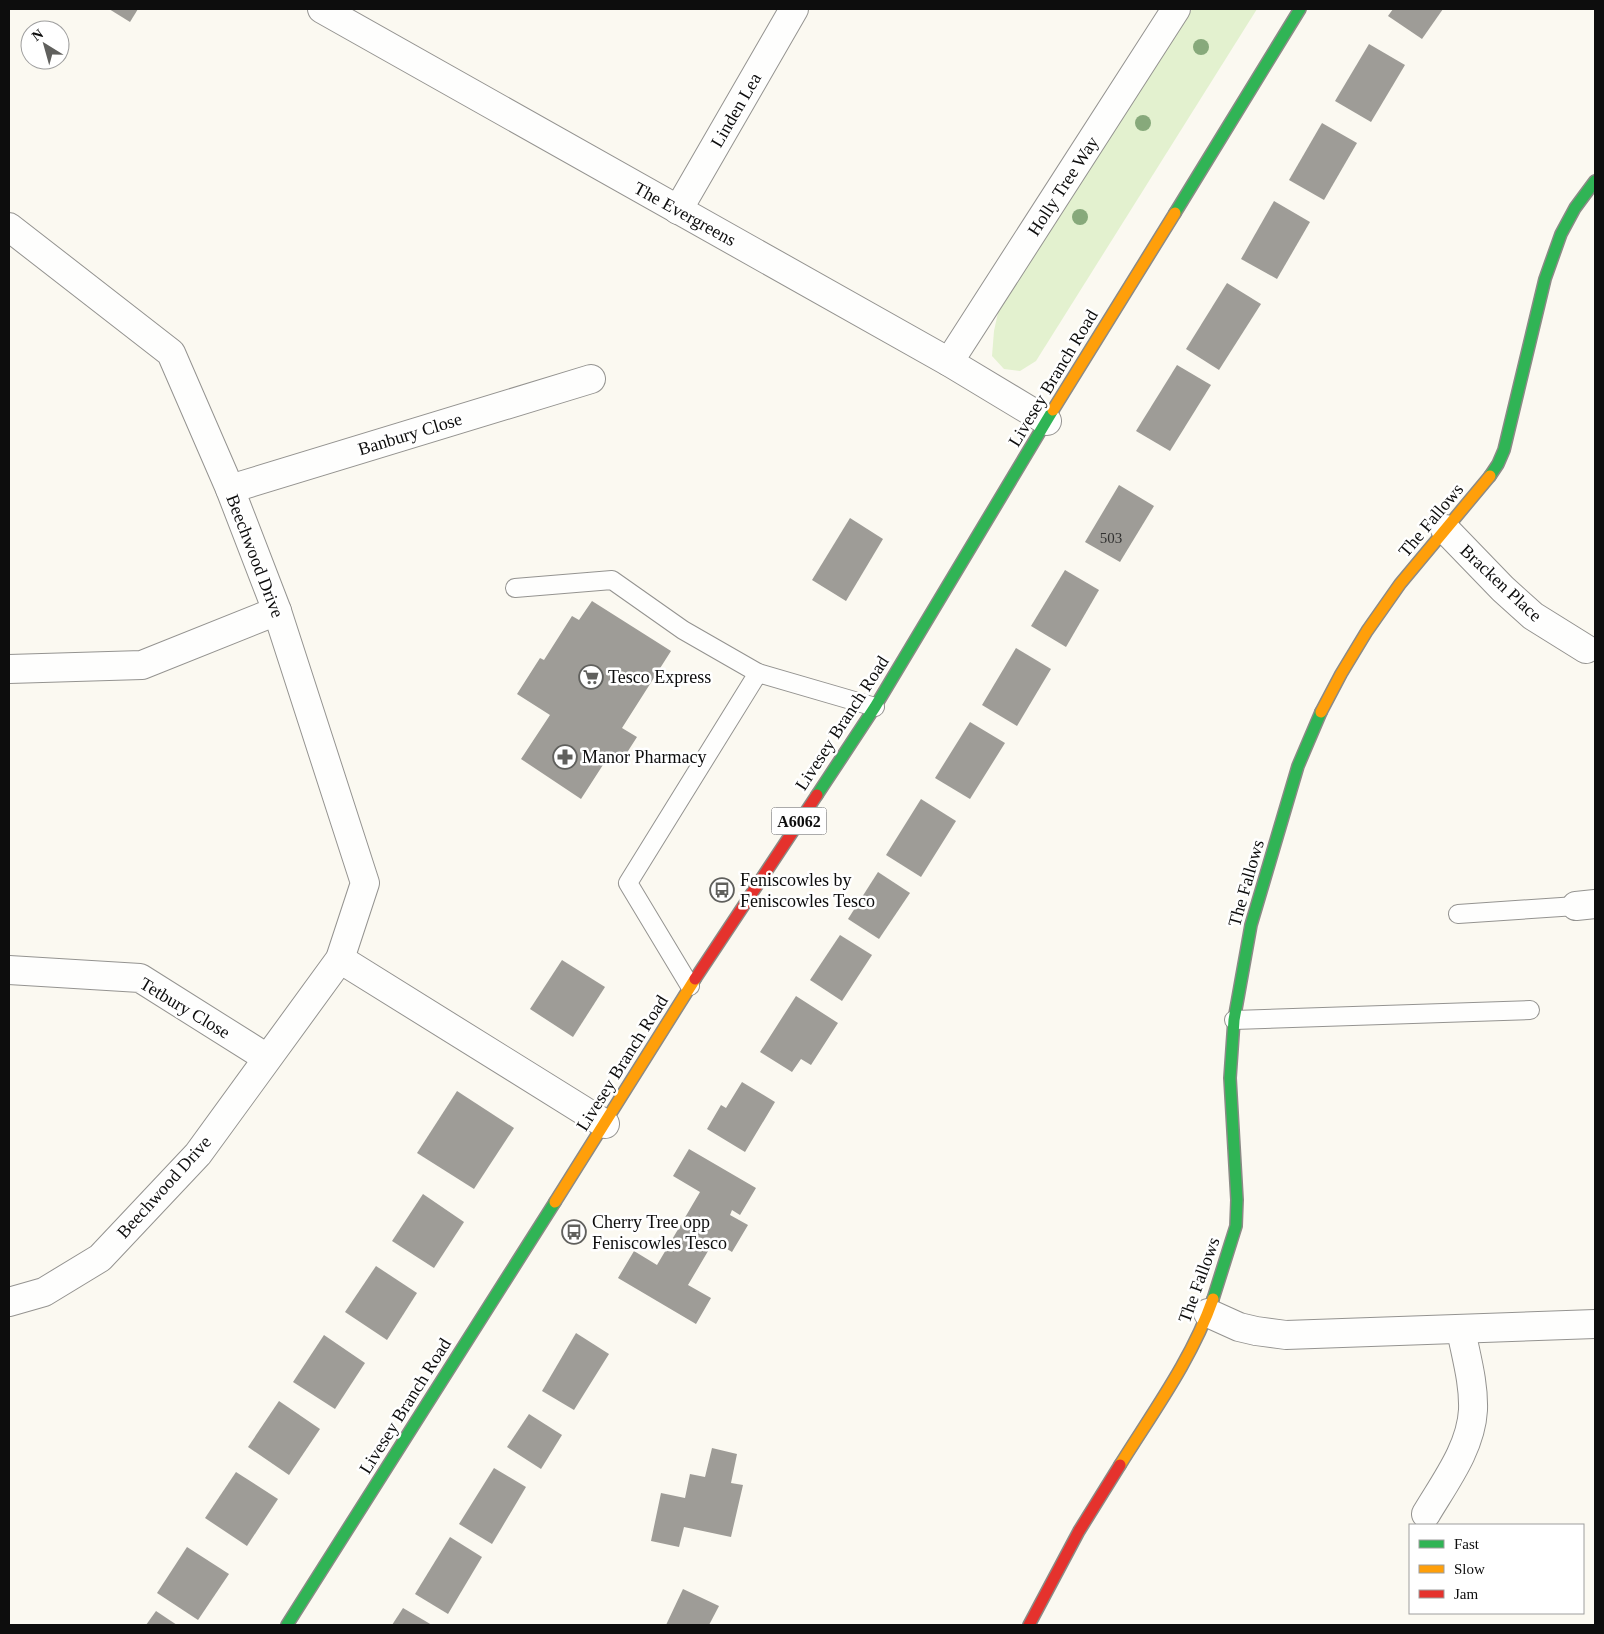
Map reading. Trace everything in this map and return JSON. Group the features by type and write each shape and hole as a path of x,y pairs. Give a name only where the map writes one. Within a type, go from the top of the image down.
{"main road":[{"name":"Livesey Branch Road","path":"287,1625 605,1124 690,986 875,707 1047,421 1300,9"},
{"name":"The Fallows","path":"1029,1625 1079,1531 1186,1358 1208,1313 1229,1252 1236,1226 1237,1200 1230,1078 1234,1020 1251,925 1298,766 1318,719 1341,674 1367,631 1400,584 1488,479 1498,464 1504,450 1548,270 1560,234 1575,208 1595,183"}],"street":[{"name":"The Evergreens","path":"322,9 949,362 1047,421"},
{"name":"Linden Lea","path":"678,210 794,9"},
{"name":"Holly Tree Way","path":"949,362 1176,9"},
{"name":"Beechwood Drive","path":"9,228 171,353 230,489 278,611 365,883 340,960 198,1154 100,1258 44,1292 9,1302"},
{"name":"Banbury Close","path":"230,489 591,379"},
{"name":"Bracken Place","path":"1445,529 1503,589 1534,616 1586,649"},
{"path":"9,669 142,665 278,611"},
{"path":"340,960 605,1124"},
{"name":"Tetbury Close","path":"9,970 140,978 267,1058"},
{"path":"1208,1313 1239,1327 1256,1332 1286,1335 1595,1324"},
{"path":"1426,1514 1454,1466 1470,1430 1473,1410 1472,1387 1461,1330"}],"lane":[{"path":"516,588 612,580 683,630 758,673 875,707"},
{"path":"690,986 628,883 758,673"},
{"path":"1458,914 1586,905"},
{"path":"1234,1020 1530,1010"}],"green space":[{"path":"1192,9 1257,9 1036,361 1020,371 1004,369 992,356 994,331 999,308"}],"building":[{"path":"109,9 138,9 130,22"},
{"path":"1393,9 1443,9 1422,39 1388,16"},
{"path":"1369,44 1405,65 1371,122 1335,101"},
{"path":"1322,123 1357,143 1324,200 1289,180"},
{"path":"1274,201 1310,222 1277,279 1241,259"},
{"path":"1227,283 1261,304 1219,370 1186,349"},
{"path":"1177,365 1211,385 1170,451 1136,431"},
{"path":"1119,485 1154,506 1120,562 1085,542"},
{"path":"850,518 883,539 846,601 812,580"},
{"path":"1065,570 1099,590 1066,647 1031,626"},
{"name":"Tesco Express","path":"592,601 671,651 622,728 637,737 621,762 610,754 581,799 521,759 550,715 517,694 540,658 544,660 572,616 579,620"},
{"path":"1016,648 1051,669 1017,726 982,705"},
{"path":"970,722 1005,743 970,799 935,778"},
{"path":"921,799 956,821 921,877 886,855"},
{"path":"878,872 910,893 879,939 848,919"},
{"path":"840,935 872,955 842,1001 810,980"},
{"path":"562,960 605,987 573,1037 530,1009"},
{"path":"796,996 838,1023 811,1065 801,1059 792,1072 760,1052"},
{"path":"742,1082 775,1102 745,1152 707,1129 721,1105 726,1108"},
{"path":"457,1091 514,1128 474,1189 417,1153"},
{"path":"689,1149 756,1188 740,1215 732,1210 730,1215 748,1225 732,1252 714,1241 688,1285 711,1298 696,1324 618,1278 634,1251 657,1265 700,1192 673,1176"},
{"path":"423,1194 464,1222 434,1268 392,1241"},
{"path":"376,1266 417,1293 387,1340 345,1312"},
{"path":"576,1333 609,1354 574,1410 542,1391"},
{"path":"324,1335 365,1363 335,1409 293,1382"},
{"path":"279,1401 320,1429 289,1475 248,1447"},
{"path":"529,1414 562,1435 541,1469 507,1447"},
{"path":"712,1448 737,1454 731,1483 743,1485 731,1537 684,1527 679,1547 651,1541 661,1493 685,1498 690,1474 705,1477"},
{"path":"494,1468 526,1487 492,1544 459,1524"},
{"path":"236,1472 278,1499 247,1546 205,1518"},
{"path":"450,1537 482,1557 448,1614 415,1594"},
{"path":"187,1547 229,1574 198,1620 157,1593"},
{"path":"683,1589 719,1606 709,1625 666,1625"},
{"path":"403,1608 432,1625 392,1625"},
{"path":"156,1611 177,1625 146,1625"}],"traffic: fast":[{"path":"1175,213 1300,9"},
{"path":"1490,476 1504,450 1545,279 1561,234 1575,208 1595,181"},
{"path":"817,795 875,707 1053,410"},
{"path":"1213,1299 1236,1226 1237,1200 1230,1078 1234,1020 1251,925 1298,766 1321,712"},
{"path":"287,1625 555,1202"}],"traffic: slow":[{"path":"1053,410 1175,213"},
{"path":"1321,712 1367,631 1400,584 1490,476"},
{"path":"555,1202 695,979"},
{"path":"1120,1465 1183,1364 1213,1299"}],"traffic: jam":[{"path":"695,979 817,795"},
{"path":"1029,1625 1079,1531 1120,1465"}],"place":[{"name":"Tesco Express","path":"591,677"},
{"name":"Manor Pharmacy","path":"565,757"},
{"name":"Feniscowles by Feniscowles Tesco","path":"722,890"},
{"name":"Cherry Tree opp Feniscowles Tesco","path":"574,1232"}]}
